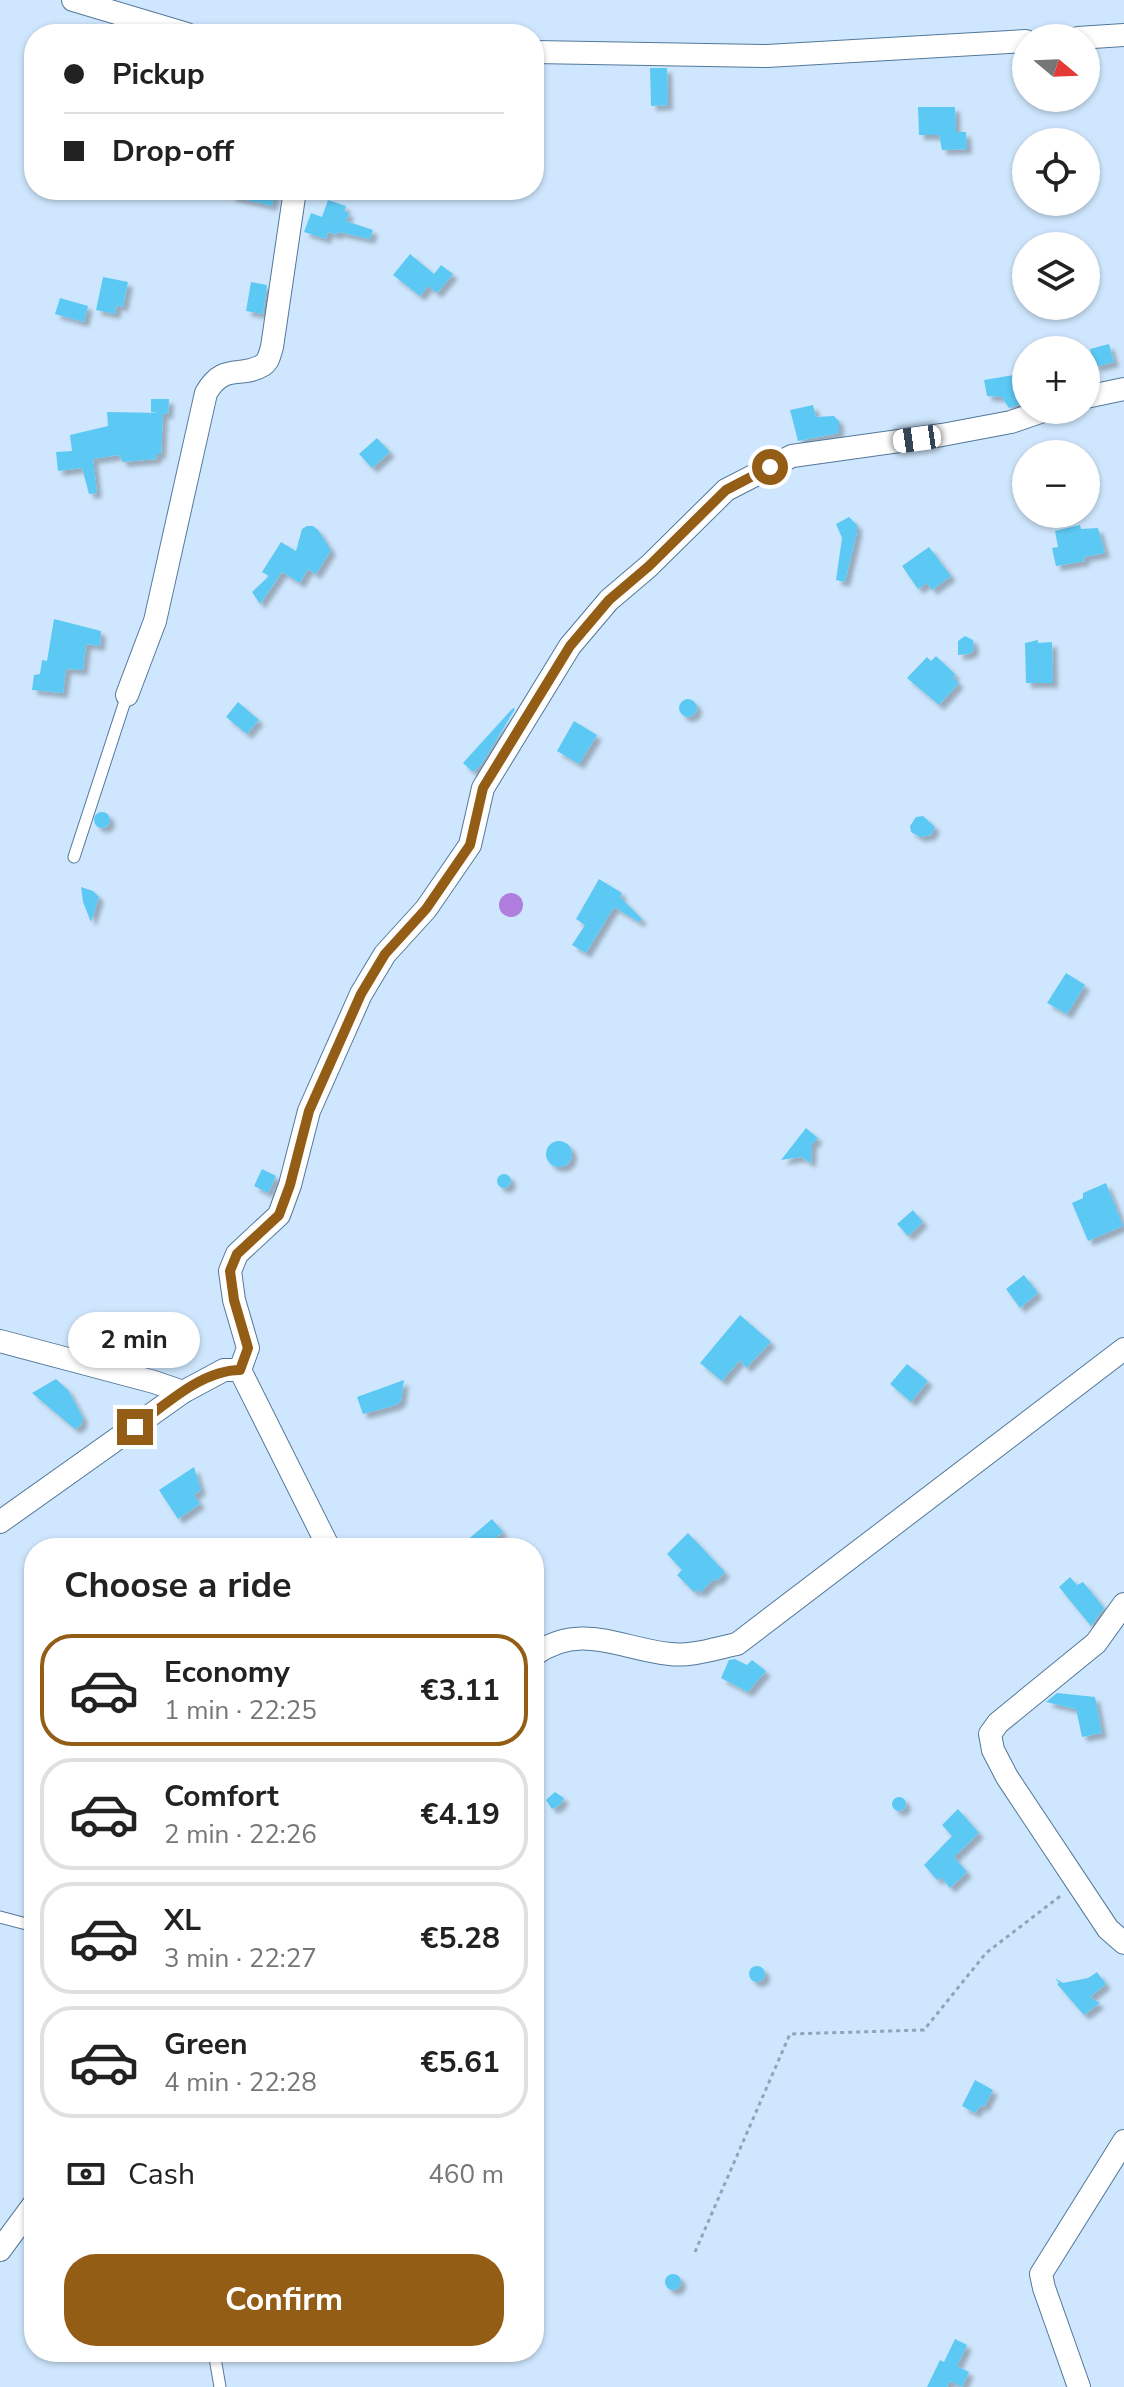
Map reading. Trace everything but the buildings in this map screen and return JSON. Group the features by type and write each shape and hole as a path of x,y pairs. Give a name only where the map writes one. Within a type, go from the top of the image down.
{"street":[{"path":"73,0 153,24"},
{"path":"1100,37 1124,35"},
{"path":"544,52 767,56 1012,42"},
{"path":"127,695 155,621 206,393 212,382 224,374 263,365 268,360 294,200"},
{"path":"1100,394 1124,389"},
{"path":"324,1538 240,1370 248,1348 234,1300 230,1271 237,1254 279,1215 309,1111 361,994 385,954 426,909 470,845 483,788 570,646 609,600 649,566 726,490 792,456 1012,422"},
{"path":"0,1341 183,1392"},
{"path":"544,1648 551,1643 584,1636 673,1655 737,1644 1124,1349"},
{"path":"0,1522 183,1392 224,1370 240,1370"},
{"path":"1124,1604 1096,1643 998,1723 990,1734 993,1750 1007,1777 1108,1929 1124,1943"},
{"path":"1079,2387 1041,2274 1124,2141"},
{"path":"0,2250 24,2218"}],"lane":[{"path":"74,857 127,695"},
{"path":"0,1917 24,1923"},
{"path":"216,2362 220,2387"}],"path":[{"path":"695,2252 790,2034 924,2030 986,1953 1079,1882"}],"shaded area":[{"path":"511,893 520,896 523,905 520,914 511,917 502,914 499,905 502,896"}],"route":[{"path":"135,1427 183,1392 224,1370 240,1370 248,1348 234,1300 230,1271 237,1254 279,1215 309,1111 361,994 385,954 426,909 470,845 483,788 570,646 609,600 649,566 726,490 770,467"}]}
